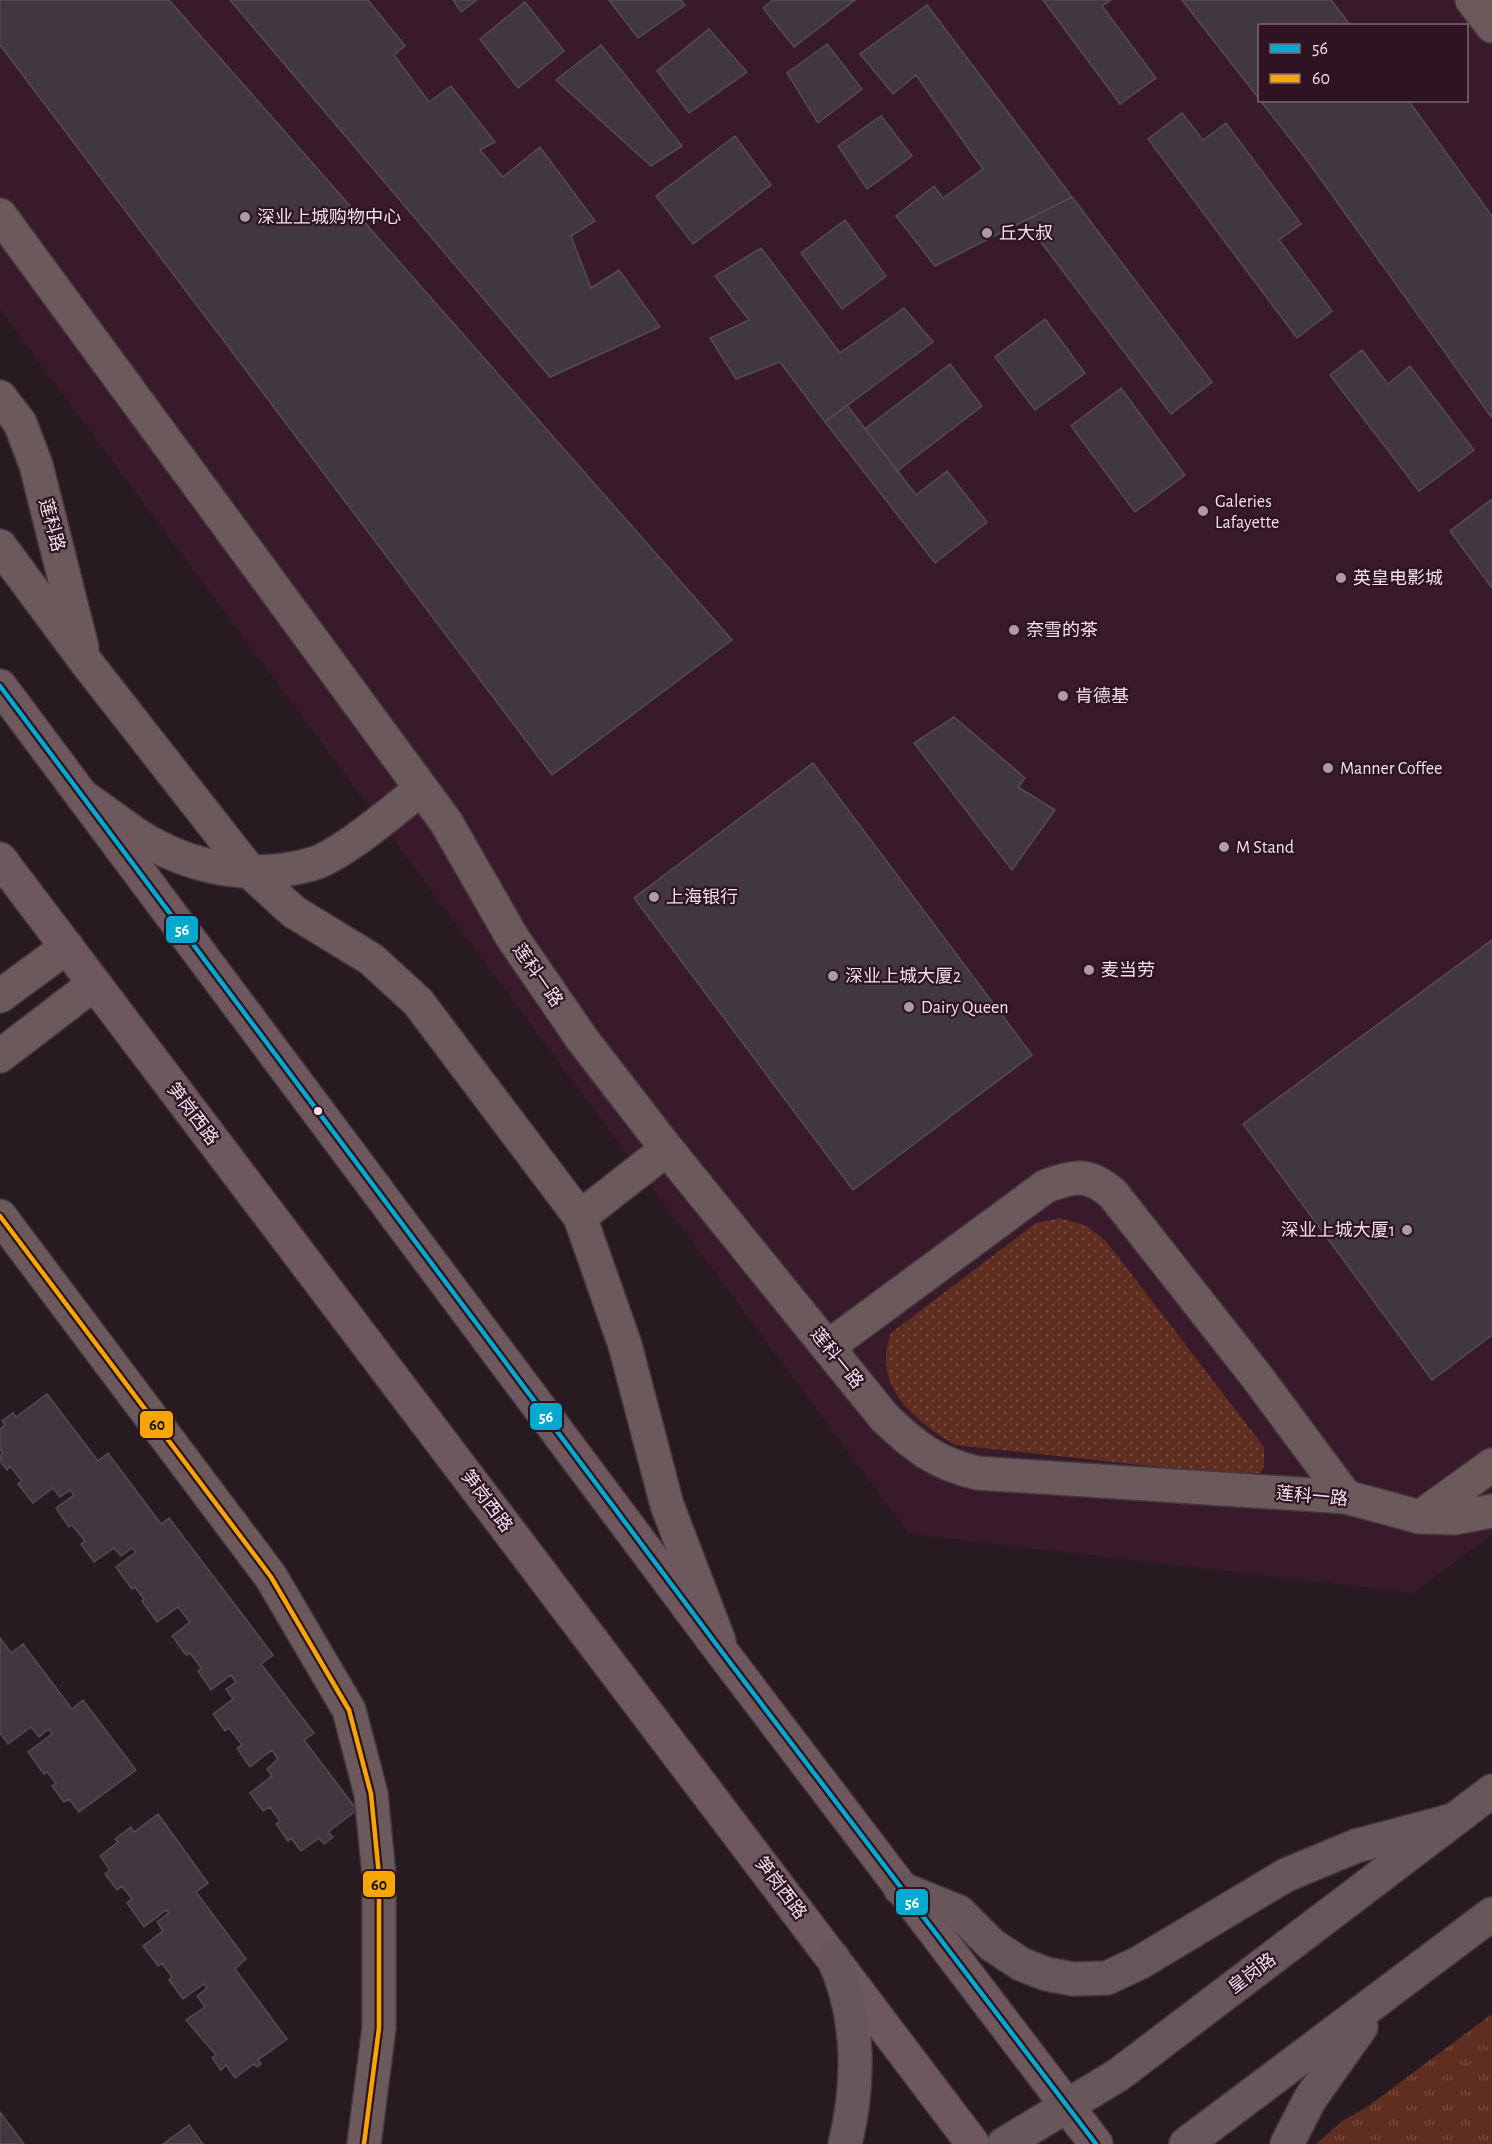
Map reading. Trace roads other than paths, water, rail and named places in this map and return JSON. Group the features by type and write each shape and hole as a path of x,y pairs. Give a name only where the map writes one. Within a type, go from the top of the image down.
{"highway":[{"name":"皇岗路","path":"1004,2144 1118,2075 1492,1791"},
{"path":"900,1888 959,1912 992,1945 1021,1964 1046,1974 1072,1979 1107,1978 1139,1963 1286,1875 1356,1846 1454,1820"},
{"path":"1186,2144 1492,1914"},
{"path":"833,1958 843,1983 855,2049 854,2099 845,2144"},
{"path":"1287,2144 1323,2079 1384,1996"}],"main road":[{"path":"0,687 725,1656 1096,2144"},
{"name":"笋岗西路","path":"0,859 973,2144"}],"street":[{"path":"1472,0 1492,26"},
{"name":"莲科一路","path":"0,215 446,822 518,946 582,1039 667,1149 829,1346 884,1417 916,1448 958,1469 977,1473 1346,1497 1420,1517 1454,1518 1492,1511"},
{"name":"莲科路","path":"0,397 20,423 36,465 58,544 86,662"},
{"path":"0,546 86,662 252,874 294,912 371,959 418,1002 580,1217 625,1345 667,1505 725,1656"},
{"path":"84,797 152,844 202,865 252,874 313,864 353,840 421,789"},
{"path":"0,996 67,947"},
{"path":"0,1005 12,1047 94,984"},
{"path":"580,1217 667,1149"},
{"path":"829,1346 1046,1186 1083,1177 1100,1183 1113,1194 1257,1377 1346,1497"},
{"path":"0,1216 271,1577 349,1710 371,1794 379,1875 379,2028 364,2144"},
{"path":"1420,1517 1492,1465"}],"place":[{"name":"深业上城购物中心","path":"245,217"},
{"name":"丘大叔","path":"987,233"},
{"name":"Galeries Lafayette","path":"1203,511"},
{"name":"英皇电影城","path":"1341,578"},
{"name":"奈雪的茶","path":"1014,630"},
{"name":"肯德基","path":"1063,696"},
{"name":"Manner Coffee","path":"1328,768"},
{"name":"M Stand","path":"1224,847"},
{"name":"上海银行","path":"654,897"},
{"name":"麦当劳","path":"1089,970"},
{"name":"深业上城大厦2","path":"833,976"},
{"name":"Dairy Queen","path":"909,1007"},
{"name":"深业上城大厦1","path":"1407,1230"}]}
